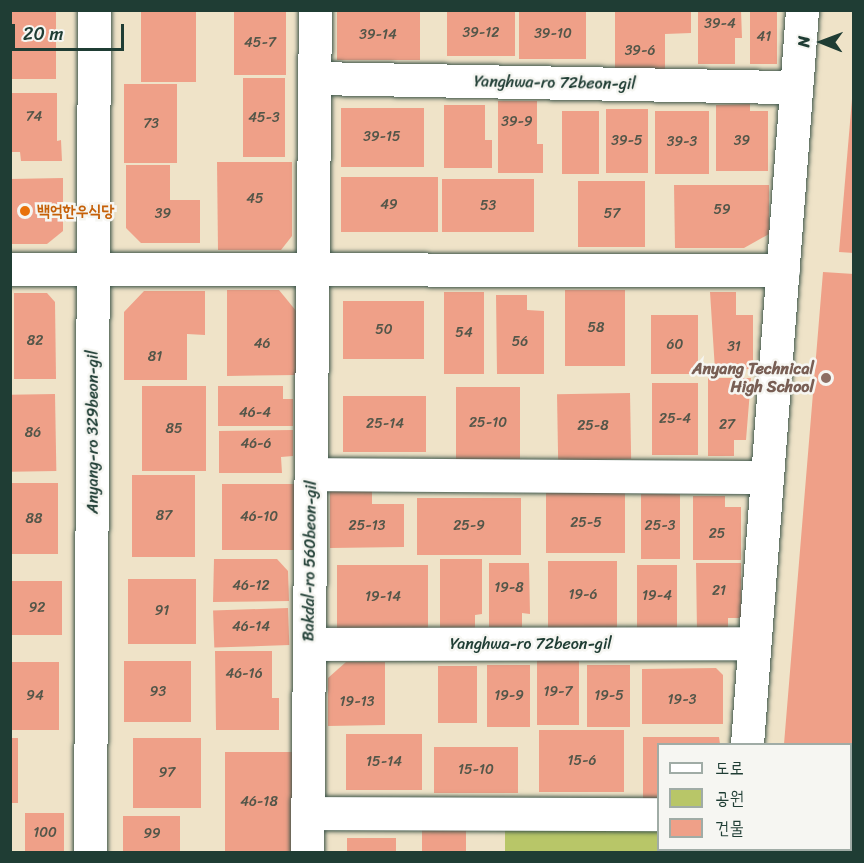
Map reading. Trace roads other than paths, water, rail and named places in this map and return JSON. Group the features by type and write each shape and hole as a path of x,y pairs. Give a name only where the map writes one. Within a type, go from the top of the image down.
{"street":[{"name":"Anyang-ro 329beon-gil","path":"90,852 94,10"},
{"name":"Bakdal-ro 560beon-gil","path":"307,852 315,10"},
{"path":"747,743 802,10"},
{"name":"Yanghwa-ro 72beon-gil","path":"315,78 795,87"},
{"path":"10,269 783,270"},
{"path":"311,474 767,477"},
{"name":"Yanghwa-ro 72beon-gil","path":"309,644 753,643"},
{"path":"307,813 657,814"}],"place":[{"name":"백억한우식당","path":"25,211"},
{"name":"Anyang Technical High School","path":"826,378"}]}
